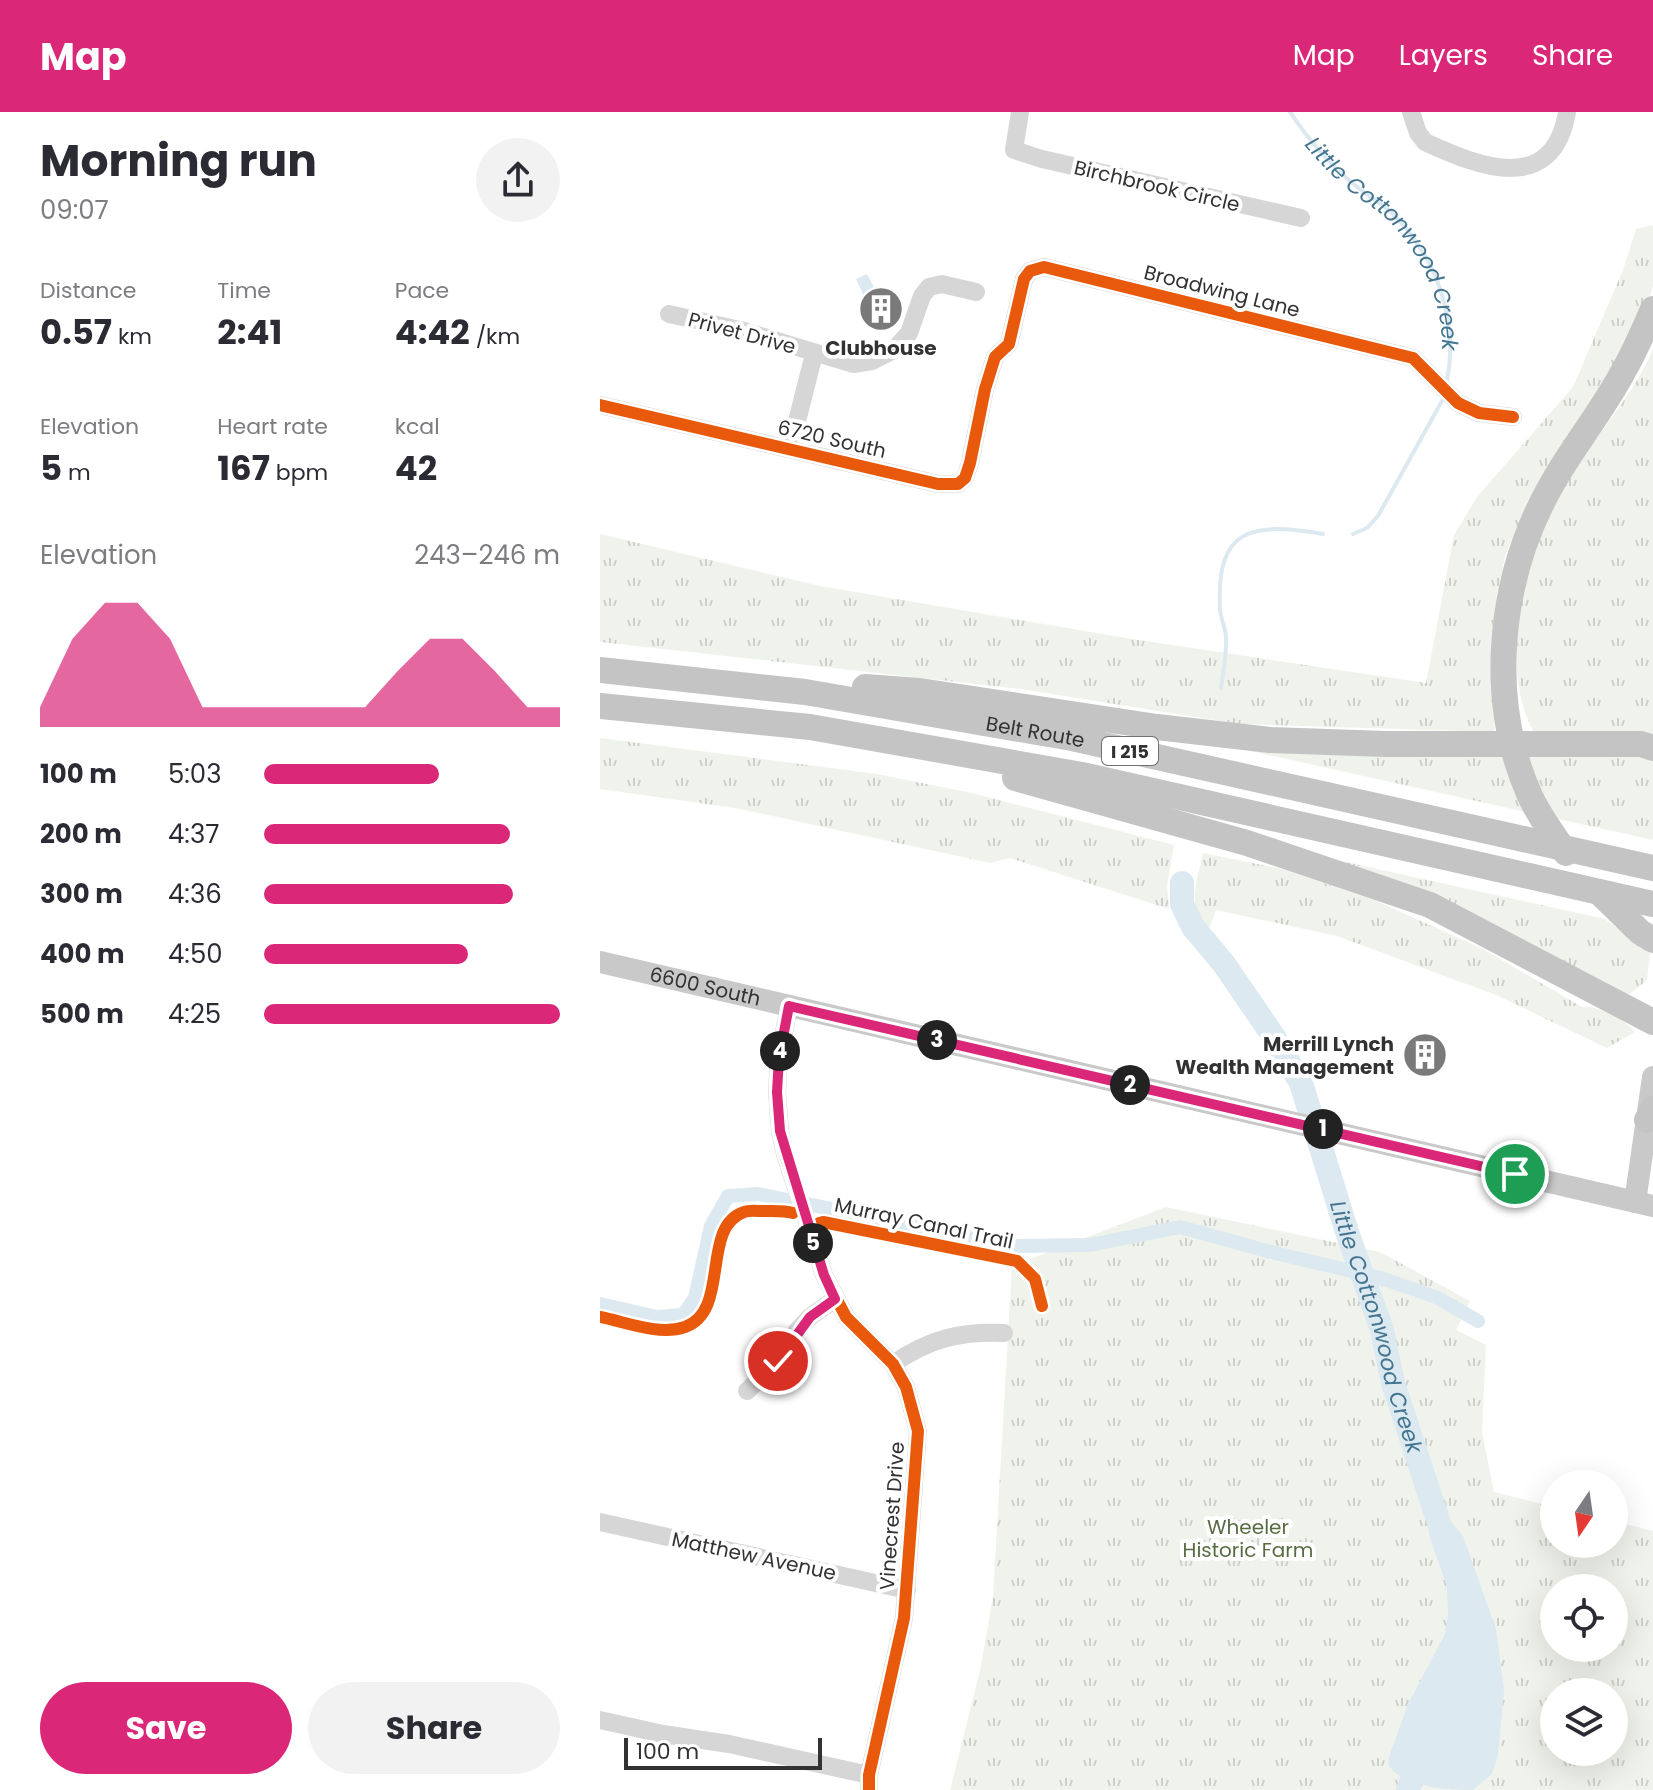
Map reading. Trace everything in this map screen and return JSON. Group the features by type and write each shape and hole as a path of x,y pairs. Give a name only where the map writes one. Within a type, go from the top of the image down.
{"highway":[{"path":"1653,309 1624,371 1551,486 1521,555 1512,587 1504,646 1505,697 1510,735 1530,795 1544,821 1590,883 1640,932 1653,940"},
{"path":"600,668 920,691 1157,727 1270,740 1386,744 1641,744 1653,748"},
{"name":"Belt Route","path":"600,668 805,692 1072,738 1653,868"},
{"name":"Belt Route","path":"600,706 810,727 1082,775 1653,904"},
{"path":"861,736 1247,843 1430,905 1653,1022"}],"main road":[{"name":"6600 South","path":"600,962 1644,1204"},
{"path":"1644,1204 1653,1077"}],"street":[{"name":"Birchbrook Circle","path":"1020,112 1014,150 1301,218"},
{"path":"1411,112 1418,133 1425,142 1493,167 1511,170 1537,163 1548,155 1558,143 1567,112"},
{"name":"Broadwing Lane","path":"985,389 995,357 1009,344 1024,279 1030,271 1044,267 1413,358 1458,403 1479,413 1513,417"},
{"name":"Privet Drive","path":"669,314 744,331 853,364 872,361 894,350 909,333 922,296 929,287 942,284 976,292"},
{"name":"Privet Drive","path":"790,449 814,354"},
{"name":"6720 South","path":"600,405 938,484 958,484 965,478 970,463 985,389"},
{"name":"Vinecrest Drive","path":"789,1006 779,1058 777,1092 780,1131 797,1192 835,1299 846,1317 893,1364 906,1387 918,1431 900,1645 869,1783"},
{"path":"747,1391 773,1367 810,1317 835,1299"},
{"path":"893,1364 933,1340 983,1332 1004,1333"},
{"name":"Matthew Avenue","path":"600,1522 907,1590"},
{"path":"600,1720 729,1744 869,1783"}],"green space":[{"path":"1653,225 1653,286 1645,311 1609,381 1529,499 1506,553 1491,640 1495,732 1239,724 1021,689 600,642 600,534 820,586 1132,639 1426,683 1454,535 1477,497 1573,387 1623,270 1636,229"},
{"path":"1653,349 1653,735 1538,739 1526,714 1517,674 1521,611 1530,567 1545,526 1565,486 1628,395"},
{"path":"600,738 877,774 967,792 1174,845 1167,885 1169,909 1010,858 990,863 735,808 600,789"},
{"path":"1228,746 1653,754 1653,840"},
{"path":"1203,853 1282,869 1374,900 1481,948 1582,1007 1611,1014 1635,1032 1607,1048 1496,995 1337,936 1216,910 1208,932 1201,923 1195,904"},
{"path":"1314,855 1605,919 1650,954 1647,980 1623,996"},
{"name":"Wheeler Historic Farm","path":"1166,1207 1380,1252 1470,1301 1456,1330 1486,1345 1482,1432 1494,1492 1540,1504 1540,1558 1628,1558 1628,1525 1653,1531 1653,1790 950,1790 981,1666 993,1596 1012,1266"}],"shaded area":[{"path":"867,274 879,297 867,303 856,279"},
{"path":"1429,1495 1463,1536 1496,1629 1504,1690 1498,1755 1492,1774 1473,1790 1415,1783 1395,1772 1388,1764 1408,1704 1445,1634 1447,1587 1429,1535"}],"waterway":[{"name":"Little Cottonwood Creek","path":"1290,112 1328,160 1407,229 1432,268 1450,335 1447,381"},
{"name":"Little Cottonwood Creek","path":"1353,534 1367,528 1378,516 1442,401"},
{"name":"Little Cottonwood Creek","path":"1221,688 1226,644 1220,612 1220,581 1224,561 1232,546 1243,536 1258,531 1298,530 1323,534"},
{"name":"Little Cottonwood Creek","path":"1182,883 1182,904 1193,927 1224,964 1301,1083 1347,1232 1382,1330 1393,1383 1440,1526"},
{"path":"600,1304 657,1317 683,1315 695,1298 711,1226 728,1196 758,1194 1014,1246 1090,1245 1180,1227 1381,1278 1436,1297 1478,1321"},
{"name":"Little Cottonwood Creek","path":"1408,1790 1422,1753"}],"cycle path":[{"path":"600,405 938,484 958,484 965,478 970,463 995,357 1009,344 1024,279 1030,271 1044,267 1413,358 1458,403 1479,413 1513,417"},
{"path":"789,1006 779,1058 777,1092 785,1154 824,1275 846,1317 893,1364 906,1387 918,1431 904,1618 869,1775 869,1790"},
{"path":"600,1317 654,1329 685,1327 699,1318 707,1304 718,1251 731,1221 748,1211 793,1213"},
{"name":"Murray Canal Trail","path":"819,1223 1017,1261 1035,1279 1042,1306"}],"place":[{"name":"Clubhouse","path":"881,309"},
{"name":"Merrill Lynch Wealth Management","path":"1425,1055"}],"route":[{"path":"778,1361 796,1332 810,1317 835,1299 824,1275 780,1131 777,1092 779,1058 789,1006 1515,1174"}]}
